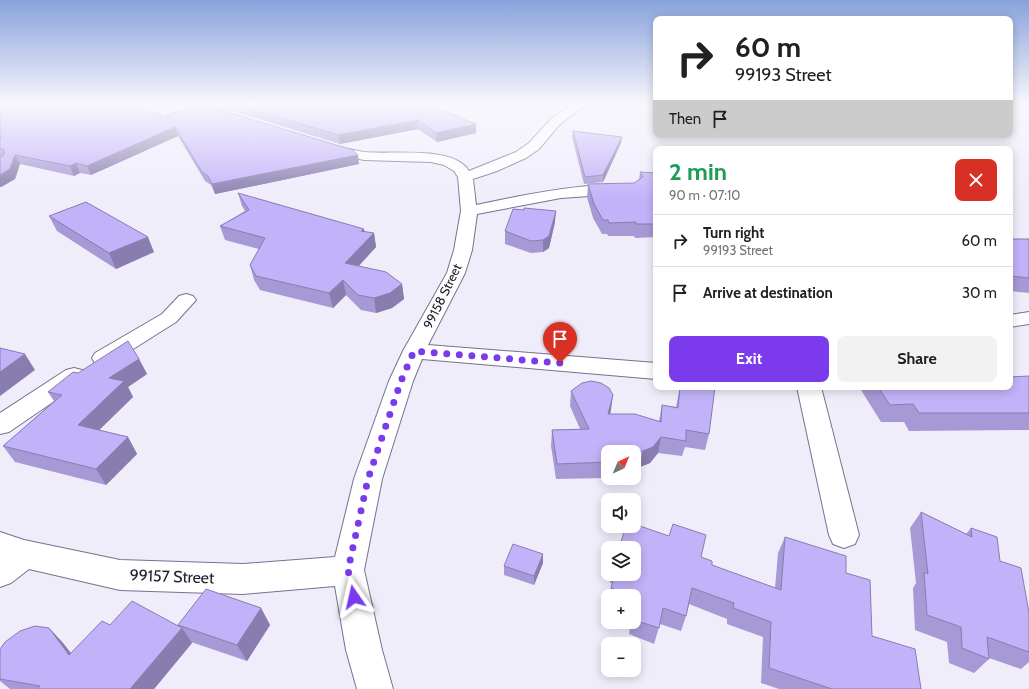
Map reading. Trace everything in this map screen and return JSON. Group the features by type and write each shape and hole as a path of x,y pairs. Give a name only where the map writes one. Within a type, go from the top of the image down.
{"street":[{"path":"312,143 364,156 440,159 460,168 465,177 521,155 534,146 543,136"},
{"name":"99158 Street","path":"375,689 364,650 348,570 368,479 401,381 414,351 456,273 463,250 469,211 465,177"},
{"path":"469,211 562,193 596,189 632,189"},
{"path":"0,425 94,364 169,318 186,300"},
{"path":"414,351 653,371"},
{"path":"810,390 844,535"},
{"path":"0,573 12,550"},
{"name":"99157 Street","path":"12,550 120,575 243,578 348,570"}],"building":[{"path":"2,136 154,136 87,166 76,163 70,166 15,155 10,169 0,175 0,157 3,156 5,152 3,149 0,149 0,138"},
{"path":"180,136 307,136 353,150 358,155 212,184 208,176 202,172"},
{"path":"574,136 622,137 603,175 585,177"},
{"path":"640,172 653,173 653,224 636,224 636,222 609,223 608,220 603,220 594,204 588,184 634,183 643,177"},
{"path":"238,193 364,229 361,231 374,233 345,263 386,272 402,284 390,293 374,298 358,295 343,280 329,293 256,276 250,265 265,238 220,226 249,210"},
{"path":"86,202 148,237 109,253 49,216"},
{"path":"524,208 556,211 549,236 543,240 531,241 505,231 513,209 524,210"},
{"path":"1013,239 1029,239 1029,278 1013,276"},
{"path":"128,341 139,359 109,378 124,381 78,425 128,437 96,469 3,446 62,395 48,392 73,372 78,373"},
{"path":"0,348 25,354 0,372"},
{"path":"1029,376 1029,413 919,413 913,404 890,405 880,390 1013,390 1013,377"},
{"path":"591,381 601,383 609,388 613,395 608,414 635,414 661,422 662,405 678,408 680,390 715,390 709,434 686,430 686,441 661,437 653,447 643,451 641,451 641,445 601,445 601,462 557,464 552,430 589,429 571,391 582,383"},
{"path":"921,512 972,537 971,528 997,537 1000,561 1021,568 1029,613 1029,652 987,637 989,659 962,648 961,627 927,615 924,572 928,574"},
{"path":"673,524 706,535 701,557 712,561 712,565 781,590 785,537 846,556 846,573 870,580 872,636 915,649 921,689 832,689 769,668 771,622 733,608 734,603 692,588 686,616 663,608 659,628 641,622 641,589 611,588 613,581 641,581 641,541 621,541 624,533 641,533 641,526 669,536"},
{"path":"513,544 543,554 534,576 504,566"},
{"path":"206,589 261,608 237,645 178,625"},
{"path":"132,601 182,628 130,689 37,689 40,686 0,679 0,649 5,642 20,631 35,626 49,628 69,655 102,621 110,625"}],"route":[{"path":"354,597 348,570 368,479 401,381 414,351 560,363"}]}
